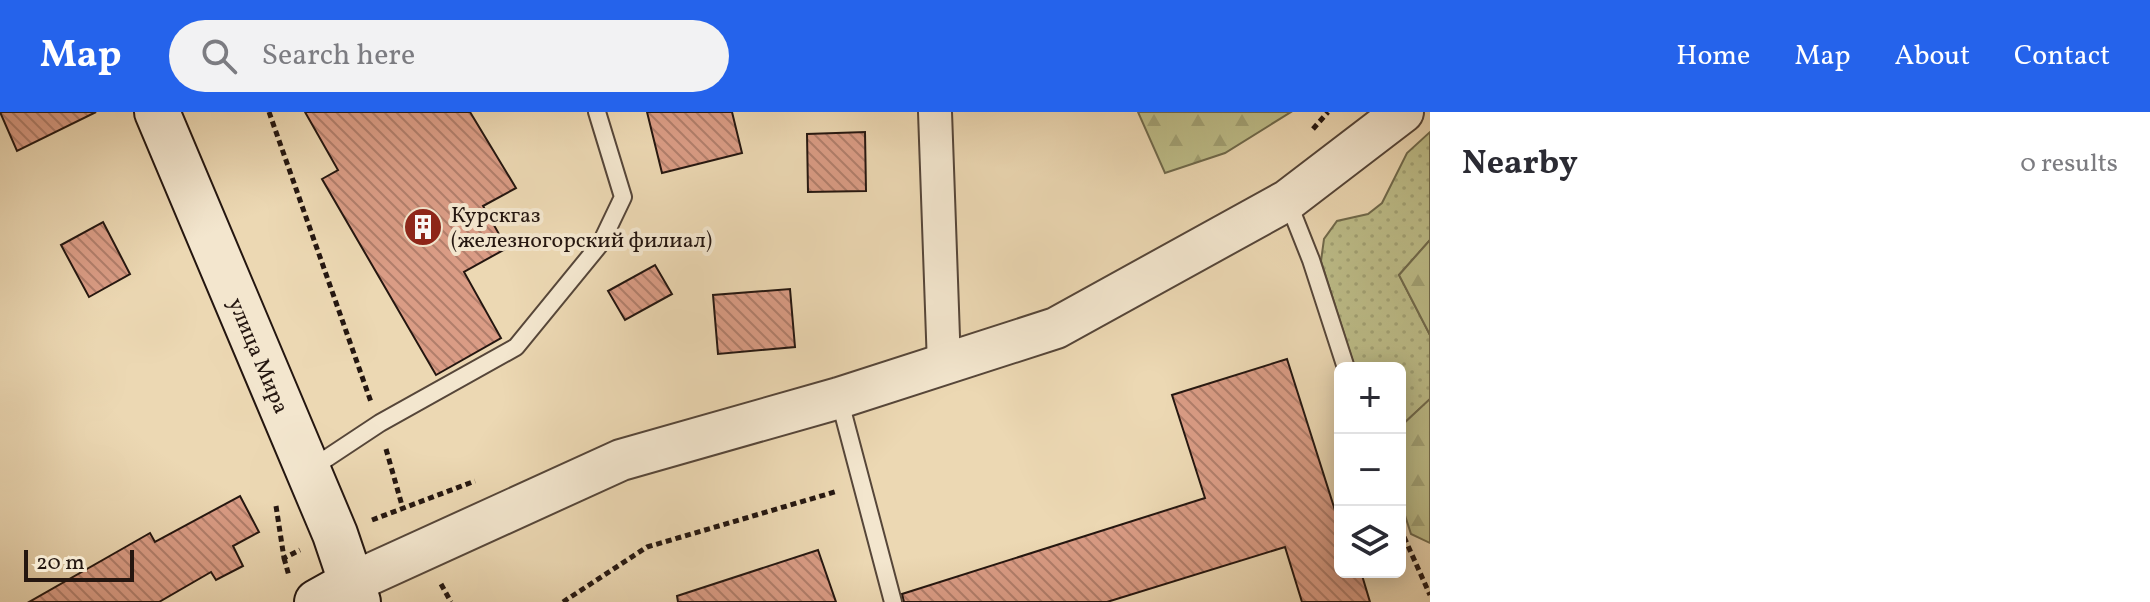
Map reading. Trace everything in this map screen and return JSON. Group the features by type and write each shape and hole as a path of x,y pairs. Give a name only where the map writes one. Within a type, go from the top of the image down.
{"main road":[{"name":"улица Мира","path":"157,112 335,534 342,596"}],"street":[{"path":"935,112 944,365"},
{"path":"342,596 415,552 621,460 839,398 1056,328 1288,200 1403,112"}],"lane":[{"path":"308,471 379,425 516,347 601,243 623,197 597,112"},
{"path":"1288,200 1344,362"},
{"path":"839,398 893,602"}],"path":[{"path":"269,112 379,425 415,552 443,585 451,602"},
{"path":"1308,135 1328,112"},
{"path":"403,507 475,481"},
{"path":"563,602 647,547 861,484"},
{"path":"1406,541 1430,595"}],"green space":[{"path":"1138,112 1291,112 1225,153 1165,173"},
{"path":"1430,132 1430,240 1399,275 1430,335 1430,399 1406,421 1406,362 1353,362 1321,261 1324,239 1337,221 1368,214 1382,203 1407,153"},
{"path":"1430,240 1430,335 1399,275"},
{"path":"1430,399 1430,543 1411,534 1406,519 1406,421"}],"building":[{"path":"0,112 96,112 17,151"},
{"name":"Курскгаз (железногорский филиал)","path":"305,112 470,112 516,188 483,206 507,248 464,272 501,338 436,375 322,179 338,170"},
{"path":"647,112 732,112 742,153 662,173"},
{"path":"865,132 866,191 808,192 807,134"},
{"path":"103,222 130,274 89,297 61,245"},
{"path":"655,265 672,294 625,320 608,291"},
{"path":"790,289 795,347 718,354 713,295"},
{"path":"1287,359 1334,507 1334,578 1363,578 1370,602 1302,602 1285,547 1107,602 904,602 902,594 1205,498 1172,395"},
{"path":"240,496 259,532 233,546 243,566 216,580 211,572 159,602 29,602 150,533 155,542"},
{"path":"818,550 836,602 678,602 677,596"}],"place":[{"name":"Курскгаз (железногорский филиал)","path":"423,227"}]}
